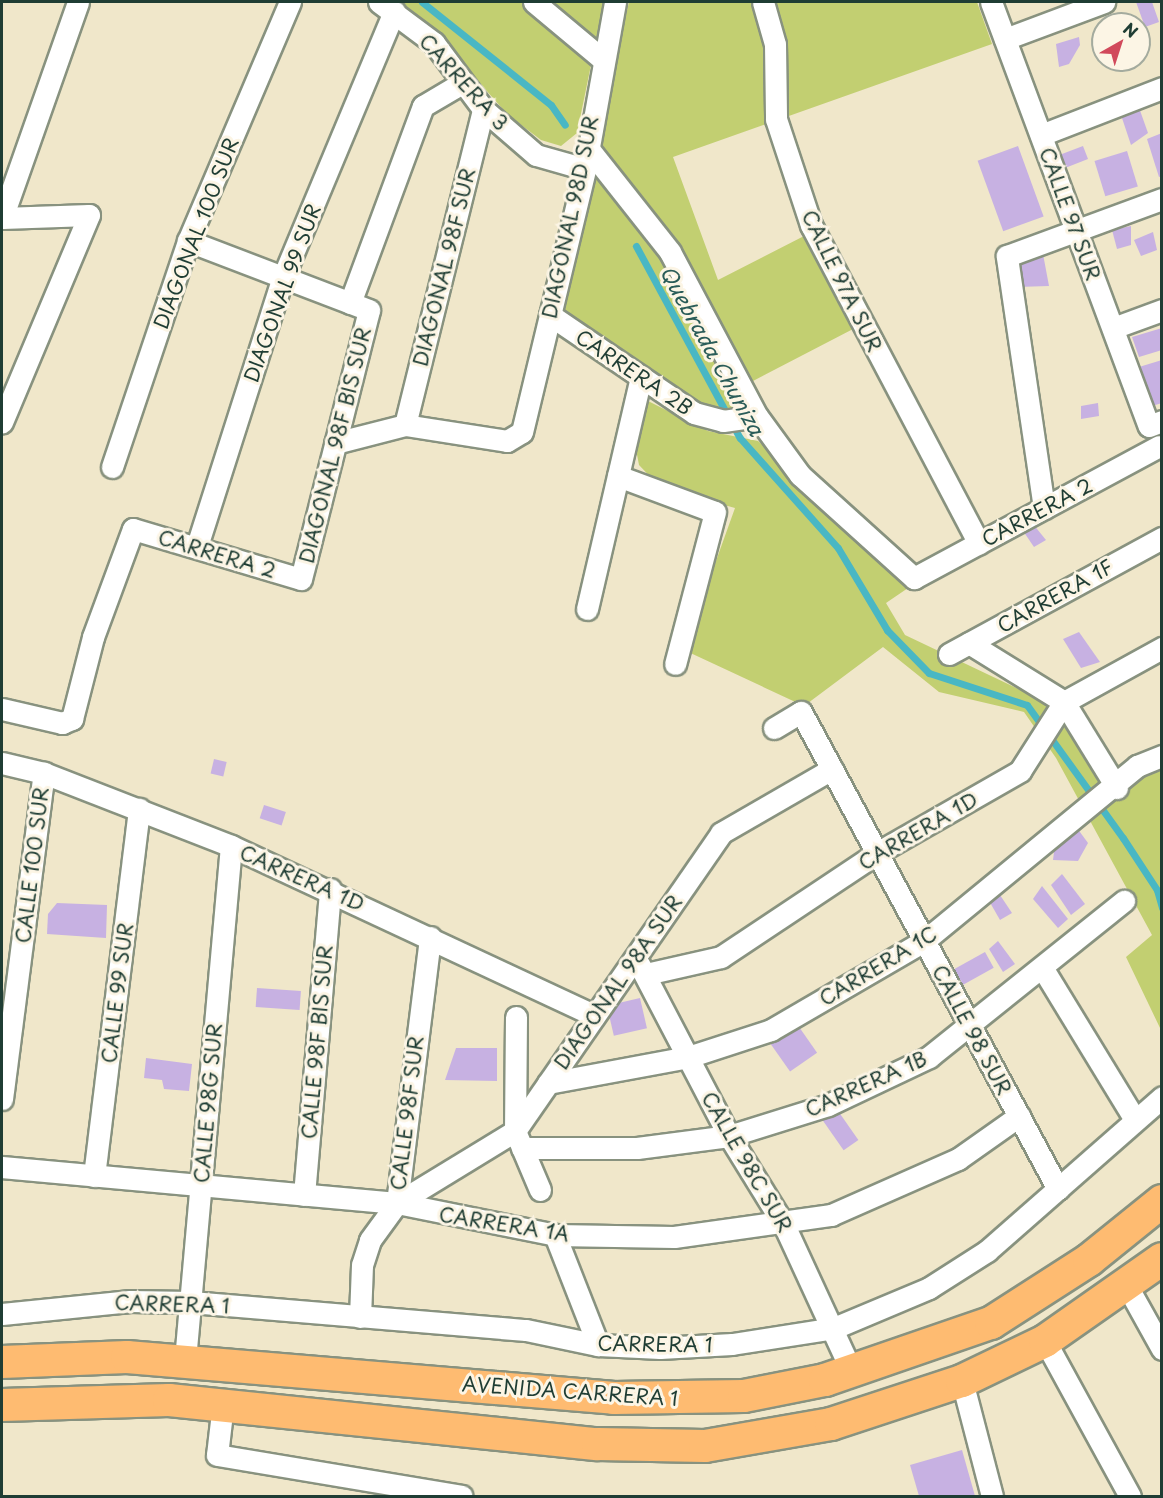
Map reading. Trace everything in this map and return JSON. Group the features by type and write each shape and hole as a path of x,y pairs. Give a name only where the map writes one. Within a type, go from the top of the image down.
{"highway":[{"name":"AVENIDA CARRERA 1","path":"2,1362 68,1356 185,1360 677,1401 744,1396 852,1372 991,1323 1089,1260 1161,1201"},
{"path":"2,1405 99,1399 223,1404 598,1444 705,1446 831,1424 962,1381 1045,1341 1127,1286 1161,1259"}],"street":[{"path":"2,422 89,215 2,218 78,2"},
{"name":"DIAGONAL 100 SUR","path":"112,467 188,241 290,2"},
{"path":"534,2 601,58"},
{"name":"DIAGONAL 98D SUR","path":"405,426 507,441 522,432 585,169 601,58 615,2"},
{"name":"CALLE 97A SUR","path":"763,2 775,44 776,119 811,225 979,543"},
{"name":"CALLE 97 SUR","path":"991,2 1113,328 1155,423"},
{"path":"1005,39 1104,2"},
{"name":"CARRERA 3","path":"387,6 434,43 483,109 536,155 585,169"},
{"name":"DIAGONAL 99 SUR","path":"197,546 283,277 387,6"},
{"name":"DIAGONAL 98F BIS SUR","path":"301,579 335,443 359,306 423,106 462,83"},
{"path":"1041,135 1161,88"},
{"name":"DIAGONAL 98F SUR","path":"405,426 483,109"},
{"path":"588,148 670,252 741,419"},
{"path":"1044,508 1007,256 1161,199"},
{"path":"188,241 359,306"},
{"path":"1113,328 1161,310"},
{"name":"CARRERA 2B","path":"550,315 694,413 741,419"},
{"path":"587,609 641,377"},
{"name":"CARRERA 2","path":"741,419 914,578 1159,446"},
{"path":"335,443 405,426"},
{"path":"618,476 716,512 675,664"},
{"name":"CARRERA 2","path":"2,709 62,723 72,719 93,637 133,530 197,546 301,579"},
{"name":"CARRERA 1F","path":"949,654 1161,538"},
{"path":"969,643 1059,710 1105,798"},
{"name":"CARRERA 1D","path":"646,974 721,957 877,853 1020,771 1037,741 1059,710 1161,648"},
{"name":"CALLE 98 SUR","path":"774,728 801,712 1058,1189"},
{"name":"CARRERA 1C","path":"548,1083 688,1057 771,1030 924,941 1105,798 1137,766 1161,756"},
{"name":"CARRERA 1D","path":"2,763 44,772 231,846 330,889 594,1015"},
{"name":"DIAGONAL 98A SUR","path":"519,1139 548,1083 634,955 721,833 832,769"},
{"name":"CALLE 100 SUR","path":"2,1099 44,772"},
{"name":"CALLE 99 SUR","path":"94,1176 139,809"},
{"name":"CALLE 98G SUR","path":"185,1360 231,846"},
{"name":"CALLE 98F BIS SUR","path":"304,1195 330,889"},
{"name":"CARRERA 1B","path":"519,1139 637,1148 729,1136 828,1105 929,1057 1043,969 1124,901"},
{"name":"CALLE 98F SUR","path":"360,1317 362,1265 370,1240 397,1203 430,937"},
{"name":"CALLE 98C SUR","path":"634,955 729,1136 784,1225 834,1328 852,1372"},
{"path":"1043,969 1134,1118"},
{"path":"516,1017 519,1139 540,1190"},
{"name":"CARRERA 1","path":"2,1314 119,1301 191,1302 526,1330 597,1346 732,1344 834,1328 929,1288 987,1251 1134,1118 1161,1097"},
{"name":"CARRERA 1A","path":"2,1167 397,1203 555,1235 674,1237 784,1225 831,1215 904,1186 958,1159 1019,1116"},
{"path":"397,1203 519,1139"},
{"path":"555,1235 597,1346"},
{"path":"1127,1286 1160,1344"},
{"path":"1045,1341 1130,1497"},
{"path":"962,1381 992,1497"},
{"path":"223,1404 217,1455 462,1497"}],"green space":[{"path":"397,2 604,2 577,133 561,146 541,140 508,115 432,29"},
{"path":"629,2 977,2 992,44 673,157 718,280 806,235 855,328 753,381 764,402 732,412 684,397 559,309"},
{"path":"648,401 708,431 758,441 774,455 908,588 886,603 905,635 1069,713 1117,764 1136,771 1161,761 1161,1030 1126,957 1152,935 1056,758 1024,712 939,692 883,647 804,706 684,650 735,508 660,487 639,465 634,439"}],"building":[{"path":"1136,2 1152,2 1159,22 1151,25 1151,12 1140,12"},
{"path":"1079,37 1080,45 1069,64 1059,67 1056,44"},
{"path":"1137,102 1148,133 1131,145 1119,109"},
{"path":"1162,133 1162,176 1159,177 1147,139"},
{"path":"1018,146 1044,216 1003,231 978,161"},
{"path":"1083,146 1088,159 1064,168 1059,155"},
{"path":"1127,151 1138,186 1105,196 1094,161"},
{"path":"1131,226 1131,245 1117,249 1112,230"},
{"path":"1153,232 1157,250 1141,256 1134,240"},
{"path":"1043,254 1049,286 1017,287 1012,266"},
{"path":"1162,328 1162,350 1139,357 1132,337"},
{"path":"1162,360 1162,403 1152,406 1139,367"},
{"path":"1098,403 1099,416 1081,419 1081,406"},
{"path":"1029,519 1046,540 1034,547 1019,525"},
{"path":"1079,632 1100,662 1081,668 1063,639"},
{"path":"214,759 227,762 223,777 211,774"},
{"path":"264,805 286,812 282,825 260,818"},
{"path":"1077,828 1088,843 1078,861 1053,860 1055,844"},
{"path":"1062,874 1085,904 1071,915 1051,885"},
{"path":"1042,886 1068,919 1058,928 1033,899"},
{"path":"998,892 1012,913 1000,920 988,899"},
{"path":"57,903 107,905 106,938 47,934 48,914"},
{"path":"998,941 1015,964 1003,972 989,949"},
{"path":"985,952 994,968 961,986 953,970"},
{"path":"257,988 301,991 300,1010 256,1007"},
{"path":"640,998 647,1028 614,1036 607,1006"},
{"path":"797,1024 817,1053 790,1072 770,1043"},
{"path":"456,1048 497,1048 497,1081 445,1080"},
{"path":"146,1058 192,1064 189,1091 164,1089 162,1080 144,1078"},
{"path":"836,1108 858,1140 844,1150 821,1118"},
{"path":"962,1450 975,1496 919,1496 910,1465"}],"waterway":[{"name":"Quebrada Chuniza","path":"422,2 551,105 565,125"},
{"name":"Quebrada Chuniza","path":"636,246 740,438 838,548 887,630 929,673 1027,705 1123,838 1157,890 1162,908"}]}
